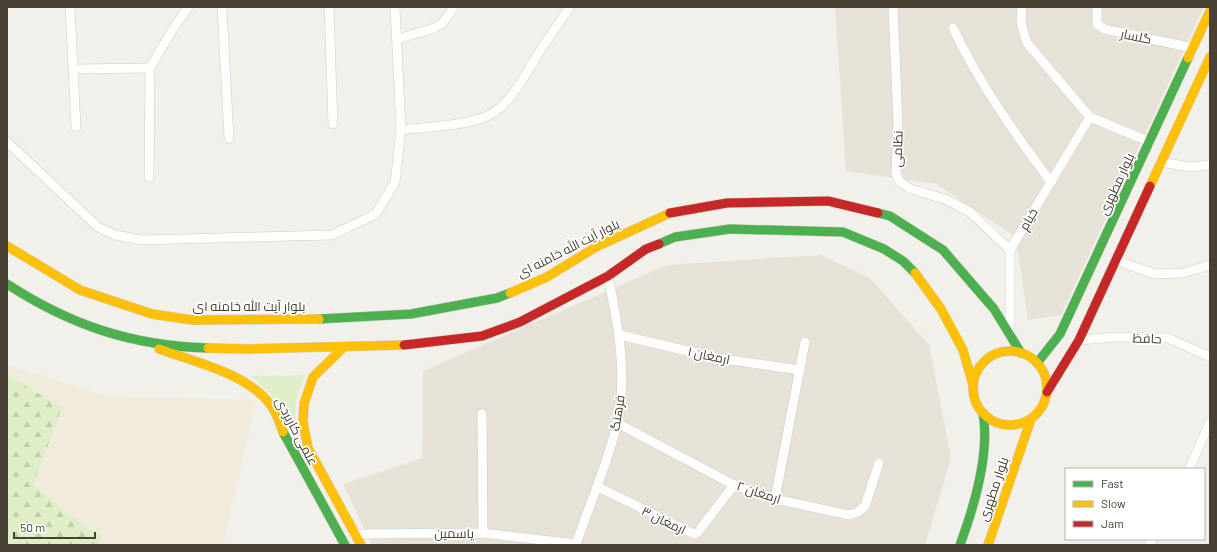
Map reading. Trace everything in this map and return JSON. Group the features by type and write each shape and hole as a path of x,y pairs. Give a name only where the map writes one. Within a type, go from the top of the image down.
{"main road":[{"name":"بلوار مطهری","path":"1037,363 1060,334 1210,12"},
{"path":"7,284 45,307 80,323 127,338 176,347 249,349 414,345 482,336 520,322 608,276 646,249 675,237 730,229 843,232 884,249 903,261 919,277 942,309 963,350 973,385 975,400 982,414 1000,424 1011,426 1021,424 1031,419 1039,412 1044,403 1047,392 1079,340 1210,57"},
{"name":"بلوار آیت الله خامنه ای","path":"7,246 80,290 152,314 192,320 328,318 411,314 497,298 547,277 596,247 668,214 727,203 828,201 890,216 943,250 994,309 1021,353"},
{"name":"علمی کاربردی","path":"127,338 196,361 236,377 260,393 272,407 288,442 345,545"},
{"name":"علمی کاربردی","path":"344,347 313,377 304,404 303,422 308,448 361,545"},
{"path":"973,385 981,364 989,357 1000,352 1010,351 1021,353 1037,363 1043,372 1047,392"},
{"name":"بلوار مطهری","path":"960,545 976,500 983,457 982,414"},
{"name":"بلوار مطهری","path":"988,545 1031,419"}],"street":[{"path":"70,7 76,127"},
{"path":"149,178 150,68 171,32 188,7"},
{"path":"222,7 229,139"},
{"path":"329,7 333,124"},
{"path":"7,142 98,227 115,235 142,240 332,236 376,214 395,182 401,130 395,7"},
{"path":"397,39 432,29 444,23 454,7"},
{"path":"401,130 474,120 487,116 500,107 520,86 539,52 570,7"},
{"name":"نظامی","path":"893,7 898,123 896,174 900,182 911,189 945,199 970,212 1010,250"},
{"path":"1022,7 1021,23 1027,43 1090,117 1150,142"},
{"name":"گلسار","path":"1097,7 1097,24 1104,29 1193,48"},
{"path":"953,28 961,45 1017,137 1051,182"},
{"path":"74,69 150,68"},
{"name":"خیام","path":"1010,250 1090,117"},
{"path":"1161,162 1190,167 1210,165"},
{"path":"1010,250 1010,333"},
{"path":"1116,260 1154,274 1183,273 1210,265"},
{"name":"فرهنگ","path":"576,544 598,487 617,423 622,378 620,335 608,276"},
{"name":"ارمغان ۱","path":"620,335 718,358 800,370"},
{"name":"حافظ","path":"1079,340 1116,337 1168,338 1210,357"},
{"path":"775,499 805,342"},
{"path":"482,414 483,533"},
{"path":"1189,468 1210,422"},
{"name":"ارمغان ۲","path":"617,423 734,485 775,499 849,514 858,512 865,506 879,463"},
{"name":"ارمغان ۳","path":"598,487 694,534 698,532 734,485"},
{"name":"یاسمین","path":"354,534 483,533 576,544"}],"shaded area":[{"path":"835,7 1204,7 1061,315 1028,320 1016,237 936,184 846,171"},
{"path":"821,255 870,278 929,345 951,458 925,545 372,545 343,484 422,458 423,371 667,265"},
{"path":"7,365 108,396 256,400 223,545 7,545"}],"green space":[{"path":"7,375 62,407 33,485 68,513 102,537 98,545 7,545"},
{"path":"305,375 296,401 294,435 270,393 251,376"}],"traffic: fast":[{"path":"1037,363 1060,334 1188,58"},
{"path":"878,213 890,216 943,250 994,309 1021,353"},
{"path":"659,244 675,237 730,229 843,232 884,249 903,261 915,273"},
{"path":"7,284 54,311 103,331 153,343 208,348"},
{"path":"319,319 411,314 497,298 510,293"},
{"path":"960,545 979,480 985,429 983,413"},
{"path":"283,432 345,545"}],"traffic: slow":[{"path":"1188,58 1210,11"},
{"path":"1150,186 1210,57"},
{"path":"510,293 547,277 596,247 670,213"},
{"path":"7,246 80,290 152,314 192,320 319,319"},
{"path":"915,273 941,309 963,350 973,385"},
{"path":"208,348 249,349 404,345"},
{"path":"344,347 313,377 304,404 303,422 308,448 361,545"},
{"path":"159,349 221,370 250,386 272,407 283,432"},
{"path":"1010,351 1031,357 1041,367 1047,388 1041,409 1031,419 1010,425 989,419 979,409 973,388 979,367 989,357 1010,351"},
{"path":"988,545 1031,419"}],"traffic: jam":[{"path":"1047,392 1079,340 1150,186"},
{"path":"670,213 727,203 828,201 878,213"},
{"path":"404,345 482,336 520,322 608,276 646,249 659,244"}]}
